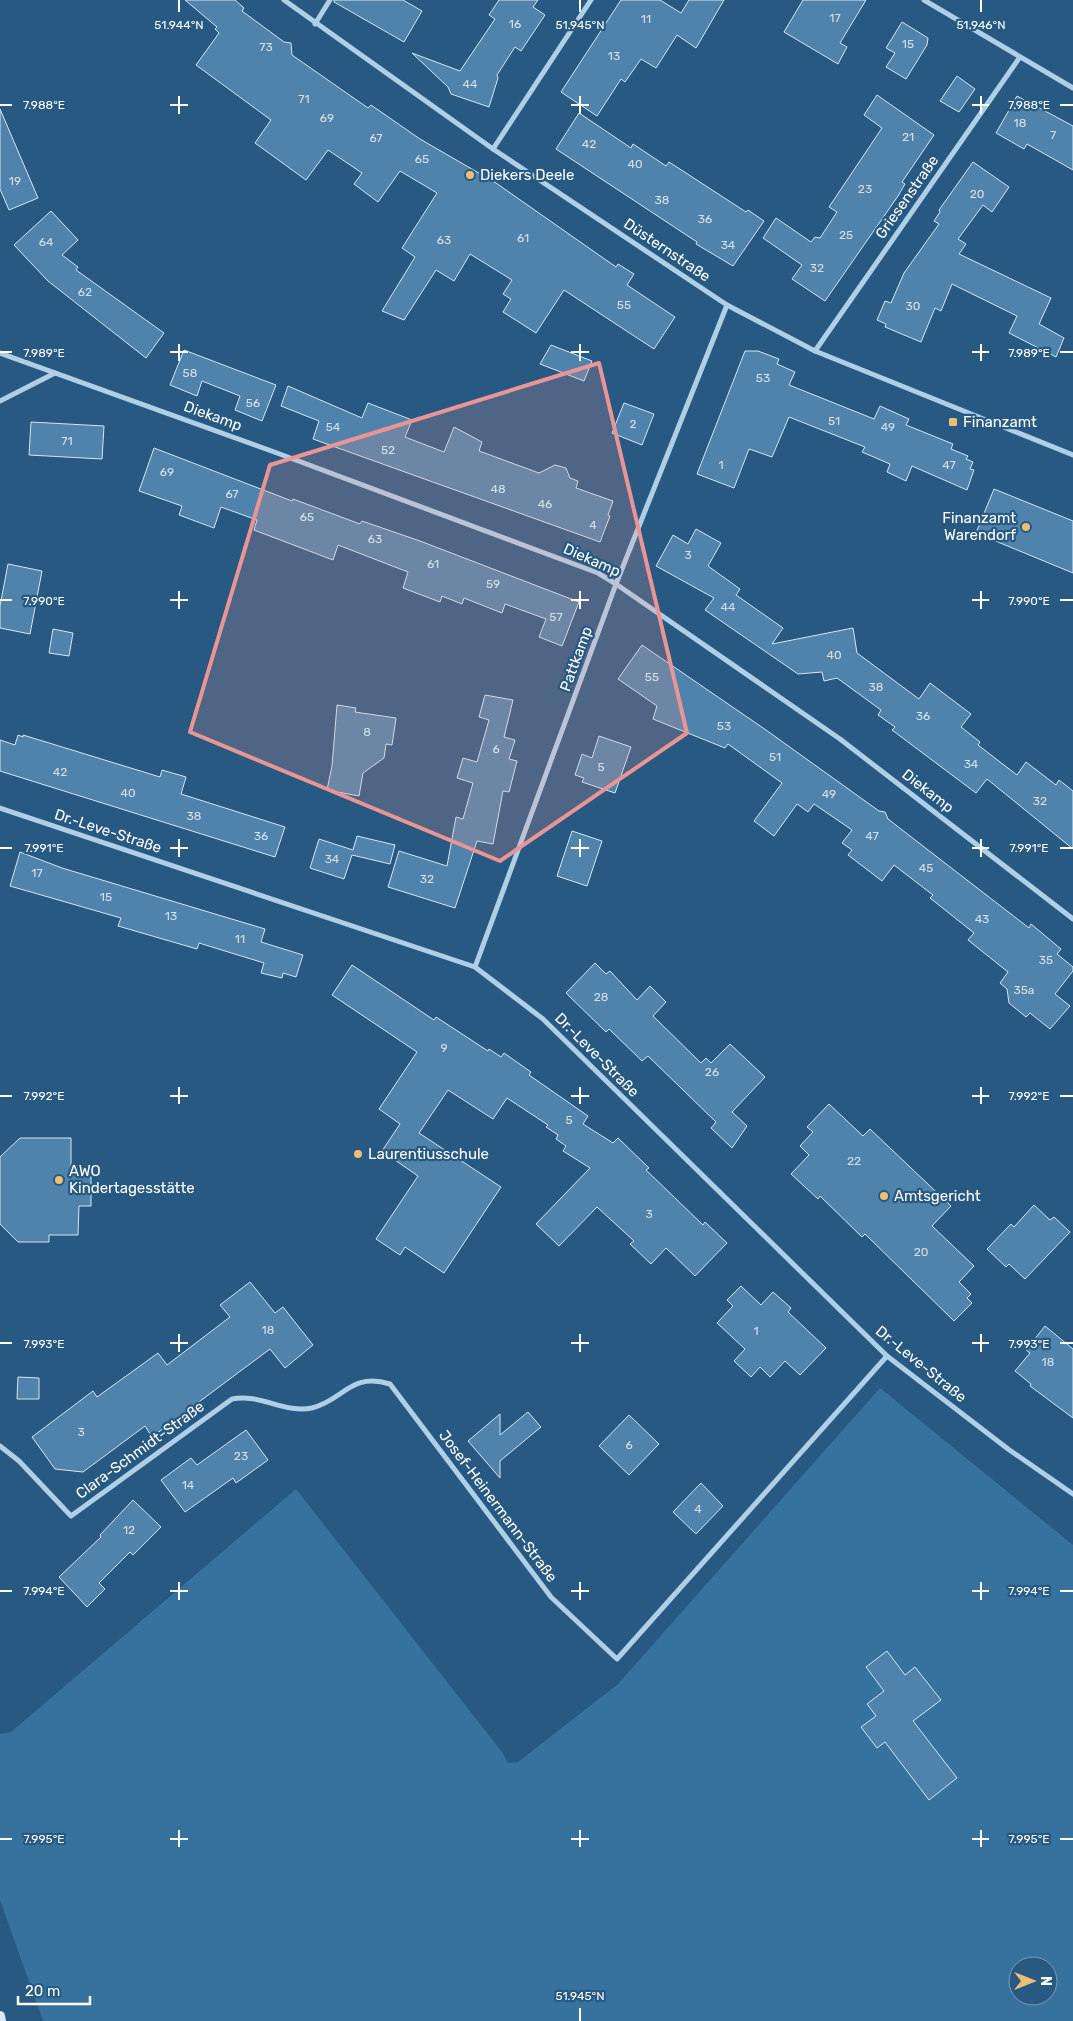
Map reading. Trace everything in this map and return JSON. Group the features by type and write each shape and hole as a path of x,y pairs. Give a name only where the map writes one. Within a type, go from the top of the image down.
{"street":[{"name":"Düsternstraße","path":"284,0 315,24 493,149 727,305 815,351 1073,455"},
{"path":"315,24 330,0"},
{"path":"493,149 591,0"},
{"path":"924,0 1073,88"},
{"name":"Griesenstraße","path":"815,351 1020,56"},
{"name":"Pattkamp","path":"475,968 616,584 727,305"},
{"name":"Diekamp","path":"0,353 598,573 840,739 1073,919"},
{"path":"0,401 55,372"},
{"name":"Dr.-Leve-Straße","path":"0,808 475,968 543,1019 886,1356 1008,1449 1073,1494"},
{"name":"Josef-Heinermann-Straße","path":"232,1400 244,1396 299,1409 311,1408 360,1382 377,1380 390,1384 551,1597 617,1659 886,1356"},
{"name":"Clara-Schmidt-Straße","path":"0,1446 19,1461 71,1516 232,1400"},
{"path":"0,2016 1,2021"}],"highlighted area":[{"path":"599,363 687,733 500,861 190,732 270,465"}],"shaded area":[{"path":"880,1388 1073,1545 1073,2021 43,2021 0,1900 0,1734 11,1732 296,1489 502,1752 508,1763 518,1762 618,1684"}],"building":[{"path":"185,0 235,0 244,8 242,11 284,42 291,43 292,55 368,108 371,105 420,139 496,183 616,267 618,264 634,274 627,285 675,317 654,349 564,290 536,333 503,312 511,299 503,294 512,280 470,254 454,281 436,270 404,320 382,311 415,257 402,248 437,193 400,171 378,202 354,184 362,173 328,150 306,180 255,143 271,120 196,65 219,33 215,29 217,27"},
{"path":"334,0 403,0 422,11 404,42 334,2"},
{"path":"499,0 538,0 533,7 545,15 521,51 515,47 497,75 498,78 489,107 451,94 448,87 412,53 460,71 495,19 489,15"},
{"path":"621,0 660,0 681,13 689,0 724,0 696,48 677,35 656,68 641,59 625,82 621,79 597,116 561,92"},
{"path":"803,0 866,0 840,43 847,47 838,64 784,32"},
{"path":"902,22 928,38 927,45 906,79 886,67 895,53 886,48"},
{"path":"957,76 975,89 959,112 940,101"},
{"path":"877,95 934,135 902,182 905,184 898,196 825,301 792,279 802,265 763,238 776,218 811,242 815,237 820,238 837,212 829,207 882,128 864,115"},
{"path":"1017,96 1073,126 1073,170 1027,144 1024,149 996,133"},
{"path":"0,109 38,198 9,210 0,189"},
{"path":"579,113 631,148 633,144 666,166 669,162 746,212 748,210 764,221 733,266 696,244 697,242 556,149"},
{"path":"973,162 1009,187 992,212 983,205 958,239 966,244 959,254 1051,298 1039,324 1064,338 1056,357 1009,333 1017,316 952,284 941,311 935,308 921,342 885,327 886,324 877,320 885,301 891,303 904,273 939,224 934,221 940,212 939,210"},
{"path":"51,211 78,240 62,255 78,267 76,270 164,333 146,358 48,281 14,245"},
{"path":"551,345 592,361 584,381 540,364"},
{"path":"184,350 276,385 262,421 235,410 240,396 202,381 197,396 170,385"},
{"path":"745,351 758,351 779,359 777,364 795,372 789,385 874,419 880,406 909,419 906,425 953,444 951,449 968,456 966,459 973,462 970,469 974,470 967,490 912,466 906,481 887,472 890,464 862,452 865,447 789,417 772,457 749,449 734,488 697,474"},
{"path":"288,386 362,418 368,403 412,420 405,437 444,452 454,427 482,442 479,451 539,473 555,465 566,468 570,478 578,481 576,488 613,501 608,515 610,516 600,542 313,439 319,421 281,406"},
{"path":"624,403 654,414 642,445 612,433"},
{"path":"31,422 104,426 102,459 29,455"},
{"path":"154,448 292,501 293,499 360,524 362,521 420,541 579,602 562,646 539,637 546,619 505,604 502,613 464,598 462,604 442,596 440,602 403,588 408,572 338,545 333,560 254,530 257,520 221,507 214,528 179,515 182,506 139,491"},
{"name":"Finanzamt Warendorf","path":"994,489 1073,521 1073,573 976,533"},
{"path":"696,529 721,543 708,566 740,589 736,595 783,628 772,644 853,628 857,653 919,699 930,683 971,714 961,727 980,742 978,745 1017,775 1026,762 1056,785 1059,780 1073,791 1073,849 987,779 976,793 892,730 895,727 878,715 881,710 837,678 824,681 822,672 798,674 705,610 714,598 656,566 673,535 688,544"},
{"path":"8,564 42,571 30,634 0,628 0,606"},
{"path":"53,629 73,633 69,656 49,653"},
{"path":"642,645 766,730 879,811 885,812 888,819 1029,928 1031,924 1061,949 1057,954 1073,967 1073,971 1055,994 1070,1006 1050,1029 1030,1013 1026,1017 1009,1003 1007,989 1000,983 1008,972 968,940 974,933 930,898 933,895 894,865 882,881 848,855 852,850 842,843 852,830 814,804 808,812 797,804 774,836 754,821 782,783 728,744 725,748 653,719 657,706 618,679"},
{"path":"485,695 513,700 504,737 515,740 509,759 517,761 509,792 503,791 493,844 477,841 455,908 388,887 399,851 447,866 456,817 463,819 473,783 457,778 463,758 477,762 489,720 479,717"},
{"path":"337,705 356,708 355,712 396,718 392,745 386,744 384,758 363,773 359,796 327,790 332,766"},
{"path":"18,735 160,777 162,770 186,777 181,794 285,827 275,857 0,771 0,740 15,745"},
{"path":"599,736 631,747 615,793 582,782 584,778 575,775 582,754 592,758"},
{"path":"572,831 602,841 587,886 557,876"},
{"path":"357,836 395,845 390,864 352,855 344,879 310,868 319,839 353,850"},
{"path":"20,852 62,868 265,929 261,942 303,955 296,977 283,973 282,978 261,973 264,963 199,943 197,949 118,926 121,918 10,886"},
{"path":"595,963 606,974 610,971 637,1000 650,986 666,1002 653,1016 701,1063 706,1058 711,1063 730,1044 765,1077 732,1112 747,1126 732,1148 711,1128 716,1122 648,1056 642,1061 609,1029 606,1032 566,993"},
{"path":"352,965 434,1020 436,1017 488,1051 489,1049 501,1057 504,1053 531,1072 529,1075 588,1116 583,1124 613,1143 618,1138 649,1168 646,1170 703,1225 705,1222 727,1243 695,1276 666,1248 651,1264 630,1244 634,1241 597,1207 559,1246 536,1224 590,1168 563,1151 566,1146 556,1139 558,1135 546,1127 548,1125 507,1098 493,1119 448,1090 419,1133 501,1187 444,1273 405,1247 400,1255 376,1239 418,1176 382,1151 400,1124 379,1109 417,1052 332,995"},
{"path":"829,1104 863,1136 870,1129 951,1206 932,1226 974,1266 959,1282 971,1294 967,1298 972,1303 954,1321 865,1234 862,1237 820,1196 818,1199 791,1174 809,1155 800,1146 813,1132 807,1127"},
{"path":"20,1138 71,1138 71,1171 91,1171 91,1206 79,1206 78,1235 49,1235 49,1242 18,1242 0,1224 0,1157"},
{"path":"1034,1205 1050,1220 1054,1217 1070,1232 1025,1279 1009,1264 1006,1267 987,1249 1011,1224 1014,1227"},
{"path":"250,1282 275,1313 283,1307 313,1345 285,1368 270,1349 152,1437 145,1426 83,1472 55,1469 32,1437 93,1391 97,1397 158,1353 167,1365 230,1317 220,1305"},
{"path":"741,1286 761,1305 773,1292 791,1308 788,1312 826,1348 800,1375 785,1361 770,1377 760,1367 751,1377 734,1361 745,1349 717,1323 733,1306 727,1300"},
{"path":"1045,1326 1073,1349 1073,1418 1030,1386 1031,1384 1015,1371 1030,1353 1026,1350"},
{"path":"18,1377 39,1378 39,1399 17,1399"},
{"path":"528,1412 541,1427 500,1461 500,1478 468,1441 500,1414 500,1435"},
{"path":"629,1415 659,1444 629,1475 599,1446"},
{"path":"246,1430 268,1460 236,1483 233,1478 185,1512 161,1480 191,1458 197,1465"},
{"path":"701,1483 723,1506 696,1534 673,1512"},
{"path":"133,1500 161,1527 133,1555 130,1552 99,1583 105,1589 87,1607 59,1577 101,1537 100,1535"},
{"path":"887,1651 905,1675 915,1667 941,1700 913,1721 957,1778 929,1800 885,1742 877,1748 861,1727 876,1716 867,1704 884,1691 866,1667"}],"place":[{"name":"Diekers Deele","path":"470,175"},
{"name":"Finanzamt","path":"953,422"},
{"name":"Finanzamt Warendorf","path":"1026,527"},
{"name":"Laurentiusschule","path":"358,1154"},
{"name":"AWO Kindertagesstätte","path":"59,1180"},
{"name":"Amtsgericht","path":"884,1196"}]}
